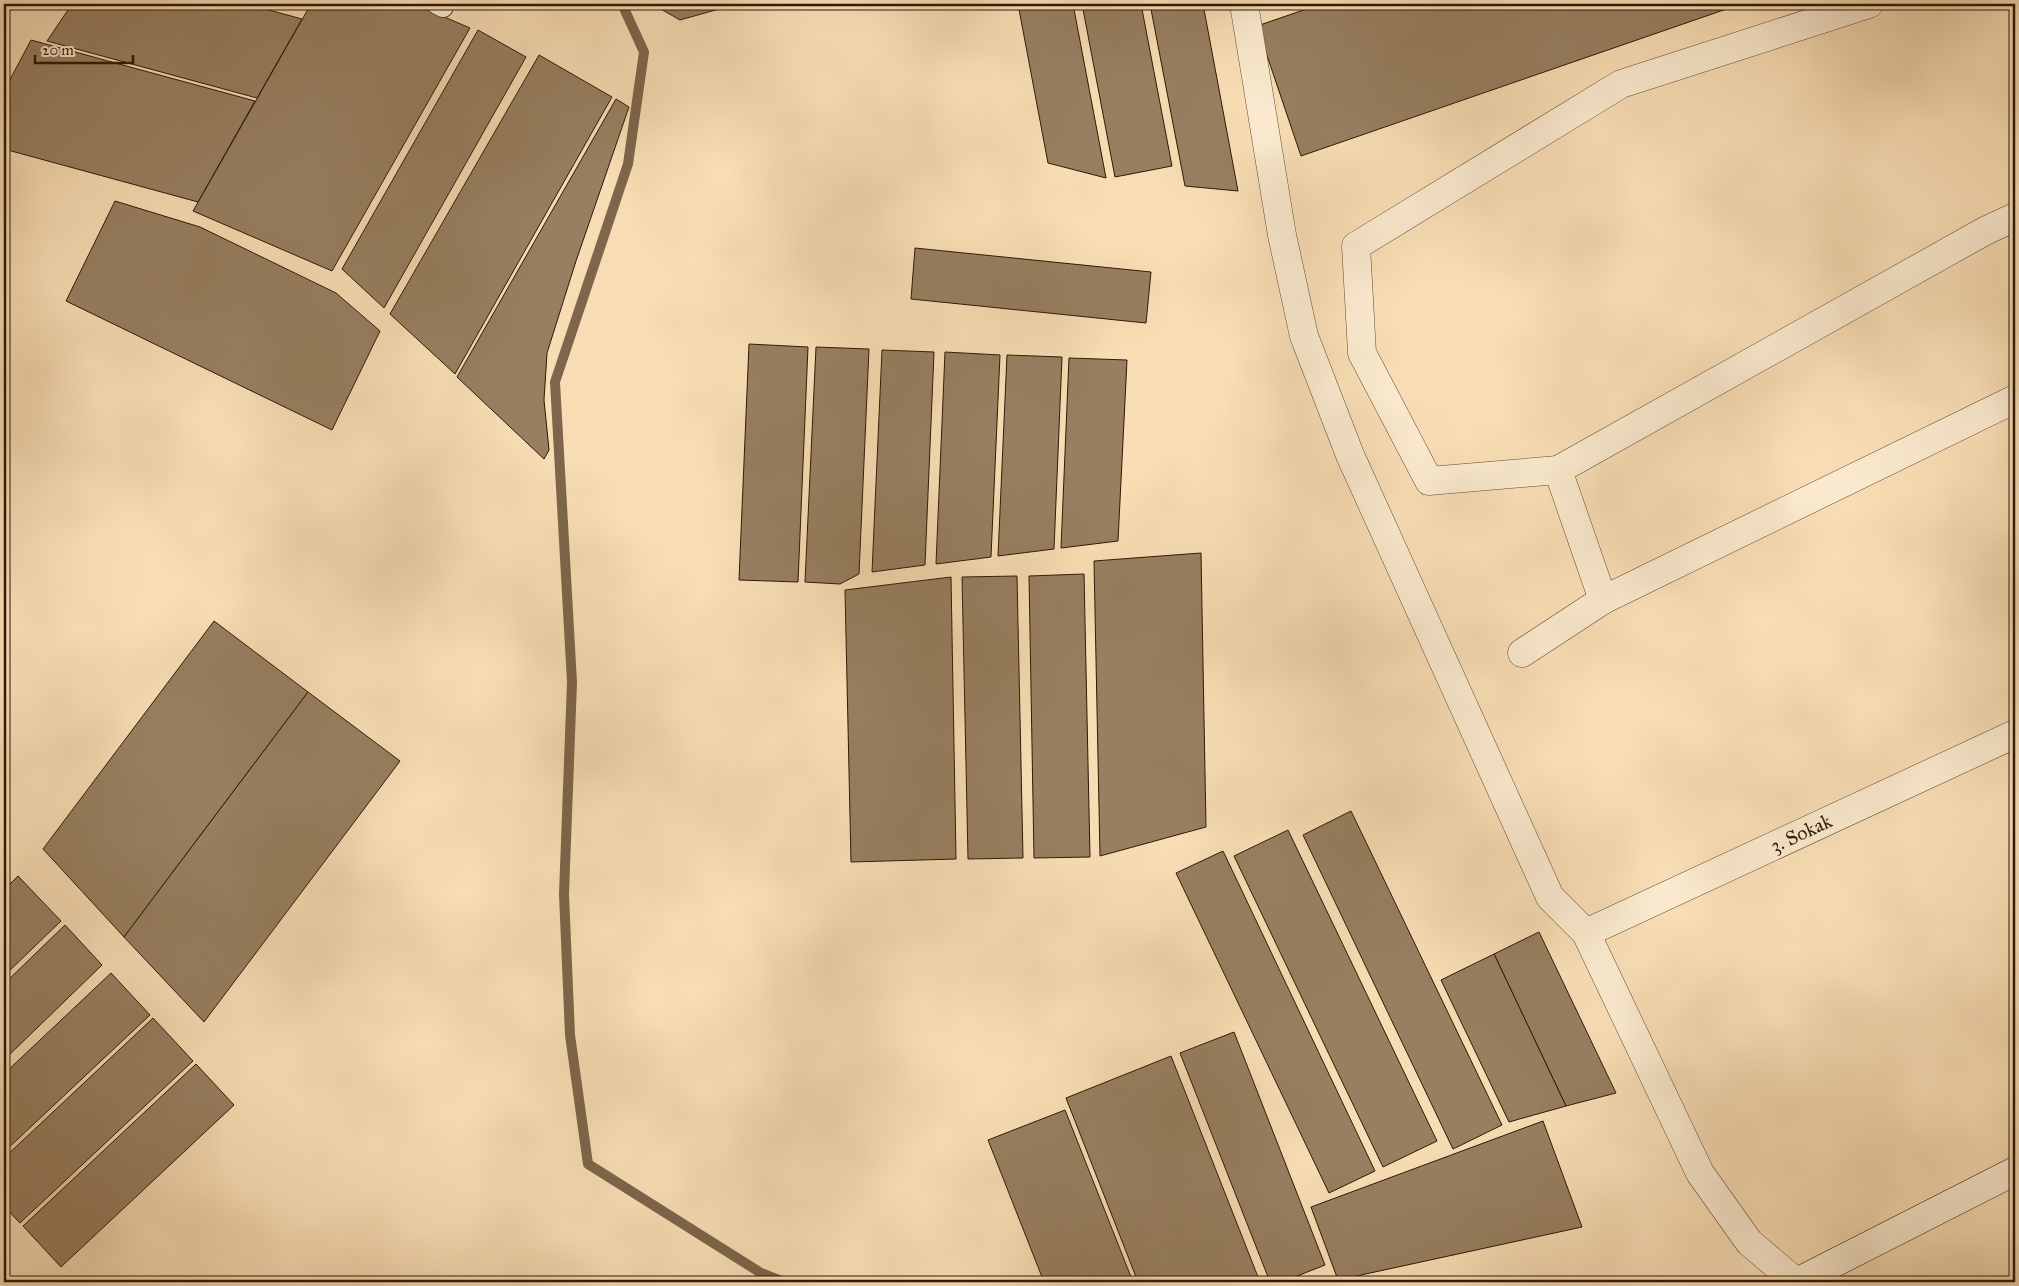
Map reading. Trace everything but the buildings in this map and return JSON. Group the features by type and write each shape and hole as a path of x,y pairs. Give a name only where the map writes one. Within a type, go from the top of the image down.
{"street":[{"path":"1244,4 1282,235 1304,336 1350,455 1550,897 1586,933 1700,1173 1749,1242 1796,1282 2015,1170"},
{"path":"1869,4 1621,84 1356,246 1362,352 1430,481 1558,470 1985,231 2015,217"},
{"path":"1522,653 1603,600 2015,399"},
{"path":"1558,470 1603,600"},
{"name":"3. Sokak","path":"1586,933 2015,734"}],"waterway":[{"path":"622,4 644,52 628,164 555,382 572,682 564,894 570,1035 588,1164 761,1273 784,1282"}]}
